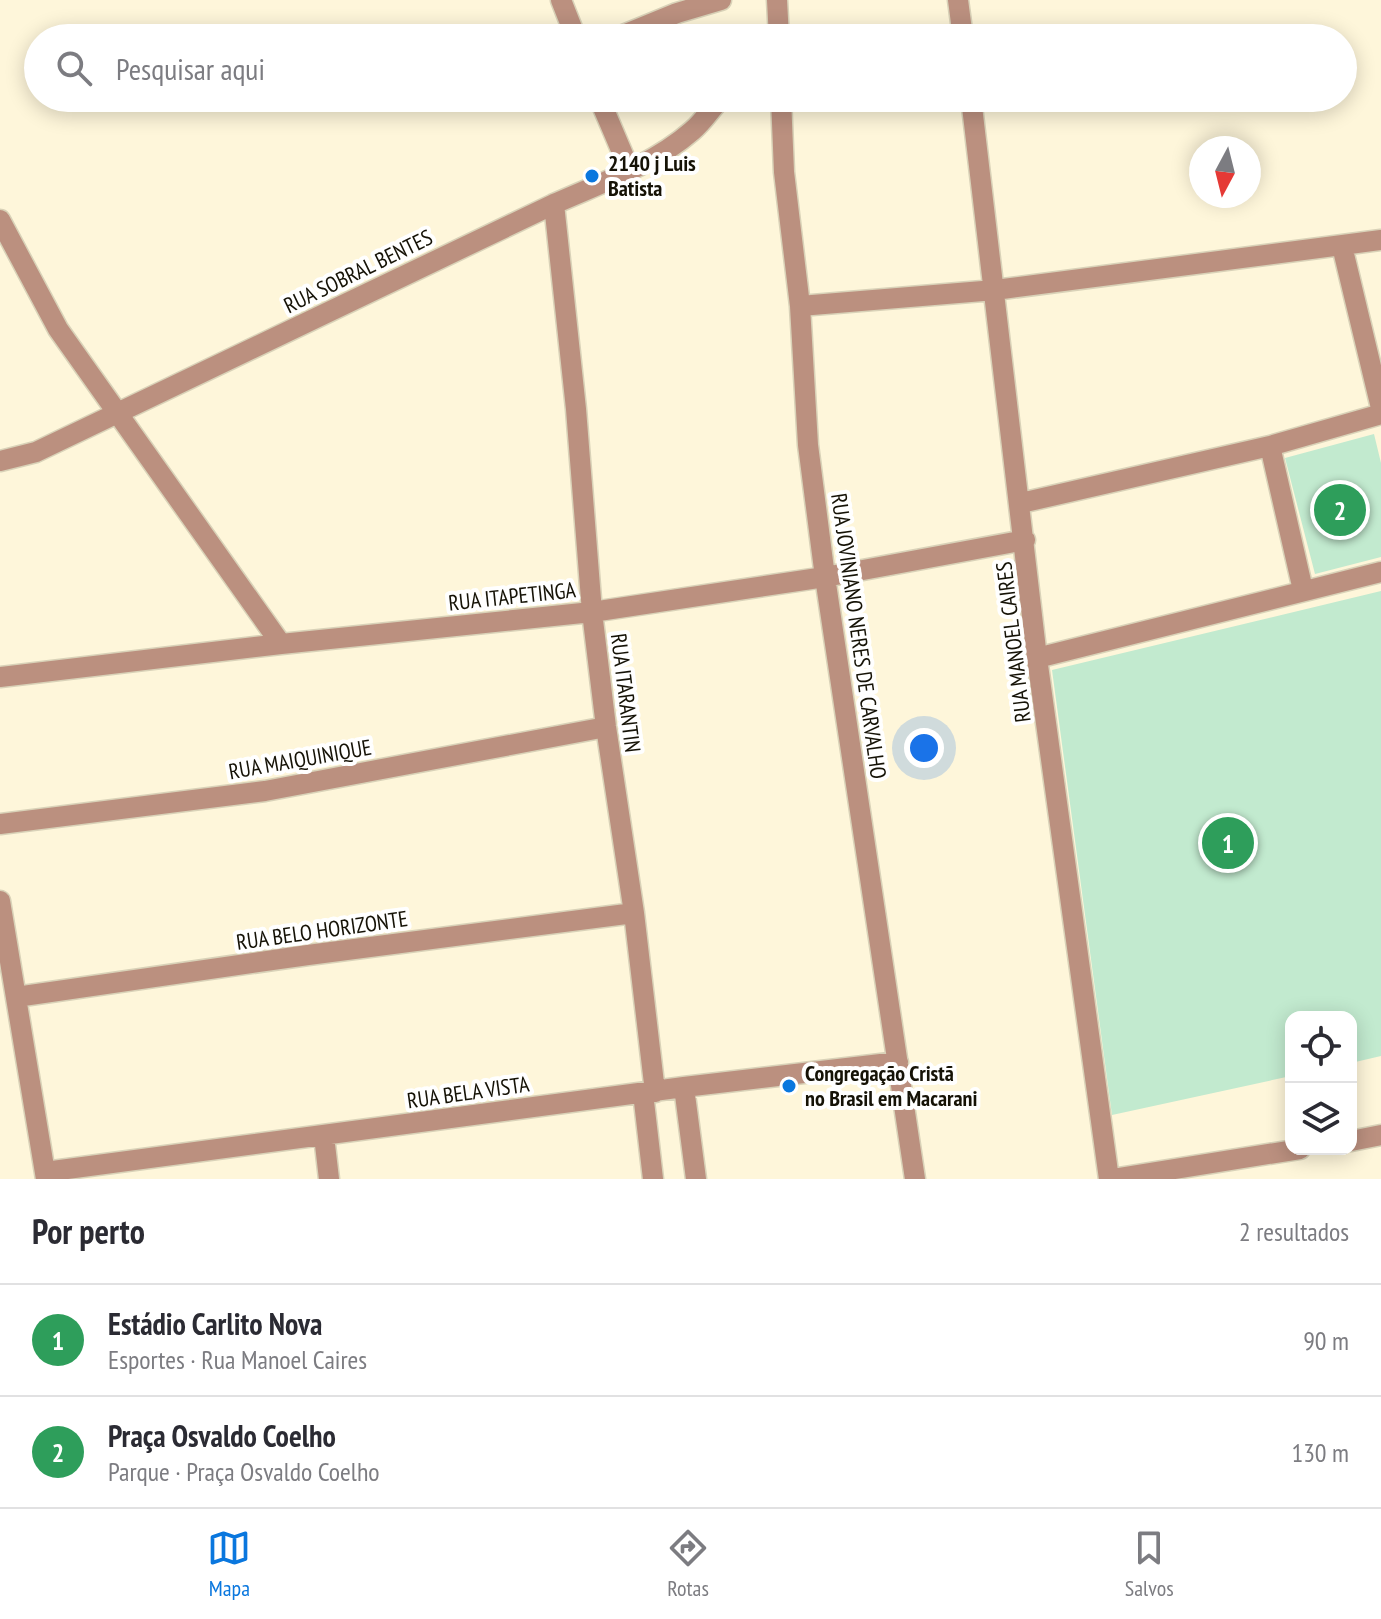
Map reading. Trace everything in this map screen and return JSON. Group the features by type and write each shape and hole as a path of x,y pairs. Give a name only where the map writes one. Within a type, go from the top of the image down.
{"street":[{"path":"561,0 570,24"},
{"path":"650,24 721,0"},
{"path":"958,0 961,24"},
{"path":"605,112 630,171"},
{"name":"RUA SOBRAL BENTES","path":"0,461 36,452 554,204 630,171 694,130 709,112"},
{"name":"RUA JOVINIANO NERES DE CARVALHO","path":"782,112 784,172 800,306 808,445 915,1179"},
{"name":"RUA MANOEL CAIRES","path":"973,112 1037,658 1110,1179"},
{"name":"RUA ITARANTIN","path":"554,204 576,409 592,612 634,913 653,1179"},
{"path":"0,220 58,329 281,644"},
{"path":"800,306 995,290 1381,240"},
{"path":"1021,503 1270,446 1381,411 1342,246"},
{"path":"1270,446 1303,590"},
{"name":"RUA ITAPETINGA","path":"0,677 592,612 825,577 1025,540"},
{"path":"1037,658 1381,572"},
{"name":"RUA MAIQUINIQUE","path":"0,824 265,791 606,727"},
{"path":"0,901 45,1176"},
{"name":"RUA BELO HORIZONTE","path":"16,997 634,913"},
{"name":"RUA BELA VISTA","path":"45,1176 684,1087 898,1062"},
{"path":"684,1087 696,1179"},
{"path":"1357,1140 1381,1135"},
{"path":"324,1136 329,1179"},
{"path":"1110,1179 1285,1151"}],"green space":[{"path":"1374,434 1381,463 1381,557 1315,574 1285,458"},
{"path":"1381,591 1381,1056 1357,1062 1357,1011 1285,1011 1285,1077 1112,1115 1052,670"}],"place":[{"name":"2140 j Luis Batista","path":"592,176"},
{"name":"Praça Osvaldo Coelho","path":"1340,510"},
{"name":"Estádio Carlito Nova","path":"1228,843"},
{"name":"Congregação Cristã no Brasil em Macarani","path":"789,1086"}]}
